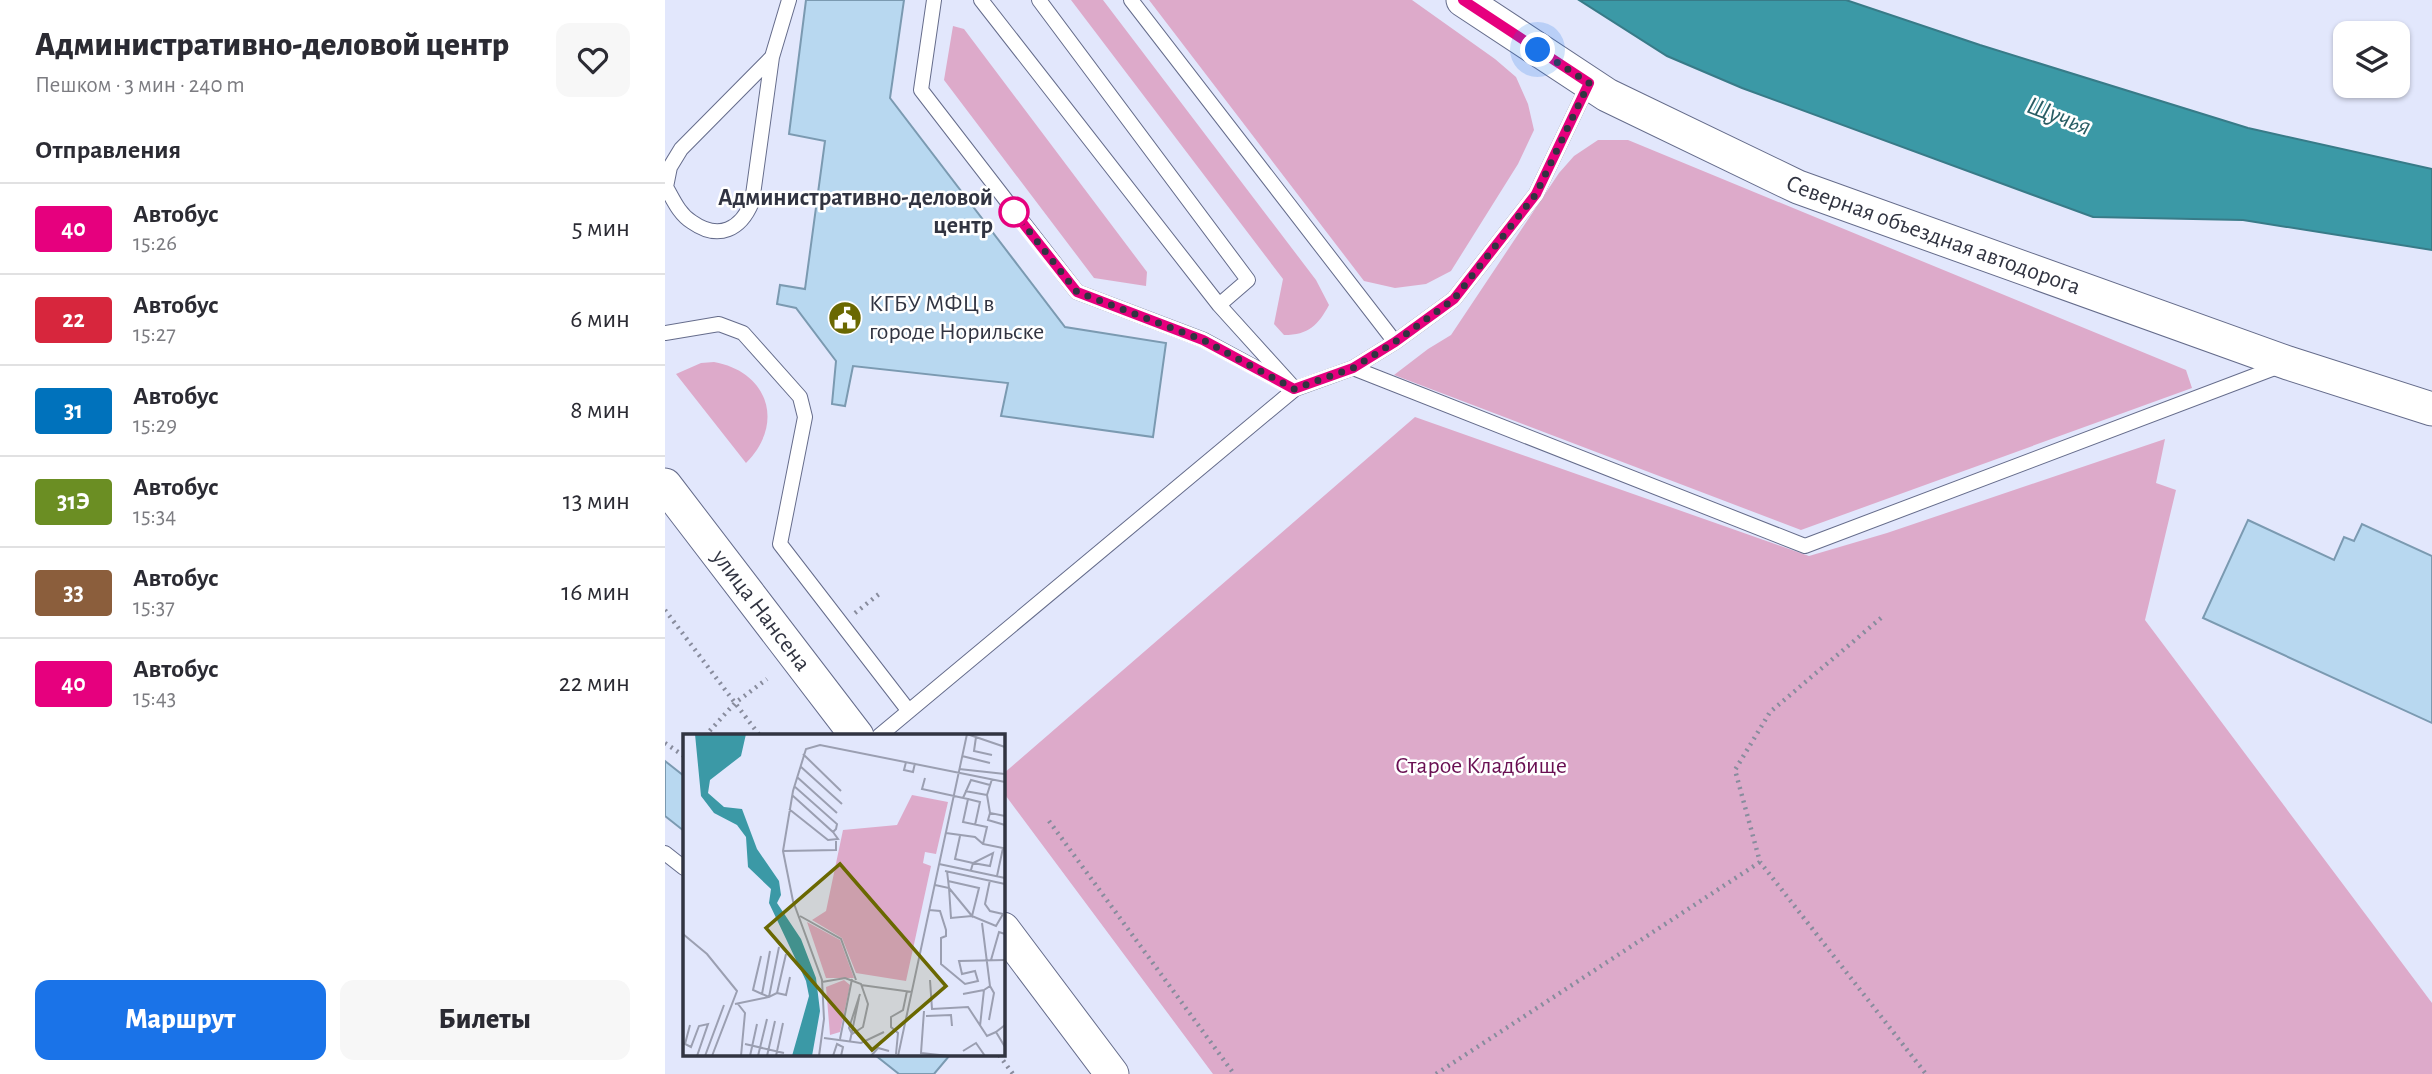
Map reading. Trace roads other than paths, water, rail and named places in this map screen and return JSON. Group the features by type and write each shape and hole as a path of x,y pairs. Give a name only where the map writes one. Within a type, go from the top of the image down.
{"street":[{"name":"Северная объездная автодорога","path":"1463,0 1607,94 1798,187 2288,363 2432,409"},
{"name":"улица Нансена","path":"665,485 855,734"},
{"path":"1005,932 1112,1074"}],"lane":[{"path":"772,57 681,149 670,167 666,187 677,207 691,222 712,231 732,229 746,216 752,202 772,57 789,0"},
{"path":"934,0 921,90 1077,292 1203,340 1294,389"},
{"path":"981,0 1219,305 1294,389"},
{"path":"1039,0 1248,280 1219,305"},
{"path":"1131,0 1395,342"},
{"path":"881,734 1294,389 1353,368 1395,342 1454,299 1536,194 1589,83"},
{"path":"665,333 719,324 743,333 800,397 805,417 780,544 908,710"},
{"path":"1353,368 1805,547 2288,363"},
{"path":"665,853 683,867"}],"water":[{"name":"Щучья","path":"1579,0 1846,0 1980,45 2248,128 2432,169 2432,250 2243,220 2093,217 1742,88 1667,56"}],"place":[{"name":"Административно-деловой центр","path":"1014,212"},
{"name":"КГБУ МФЦ в городе Норильске","path":"845,318"}],"park label":[{"name":"Старое Кладбище","path":"1481,766"}]}
